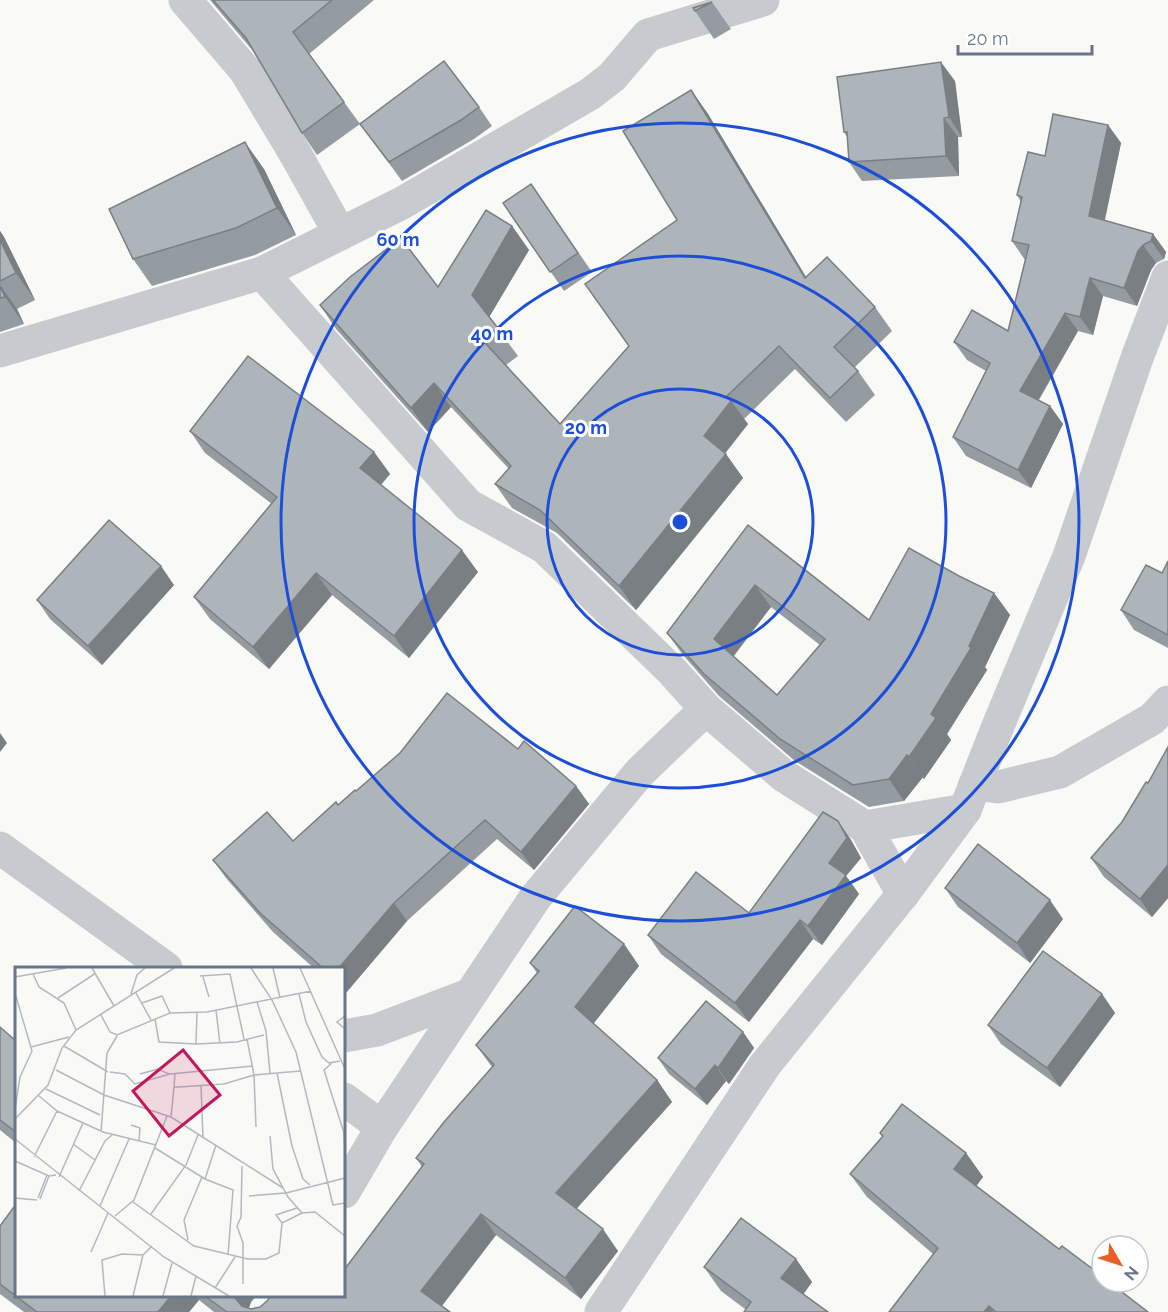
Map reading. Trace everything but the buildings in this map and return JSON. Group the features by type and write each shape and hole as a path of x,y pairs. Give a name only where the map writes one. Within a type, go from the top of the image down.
{"street":[{"path":"184,0 245,70 340,234"},
{"path":"0,351 262,273 402,203 590,94 612,77 648,35 763,0"},
{"path":"262,273 468,505 544,547 672,671 706,709 784,776 865,827 903,894"},
{"path":"601,1312 765,1065 903,894 970,797 1069,556 1137,358 1168,277"},
{"path":"865,827 998,787 1060,772 1152,719 1168,702"},
{"path":"345,1190 382,1127 468,995 535,898 640,772 706,709"},
{"path":"0,848 163,967"},
{"path":"345,1036 377,1030 468,995"},
{"path":"345,1100 382,1127"}]}
